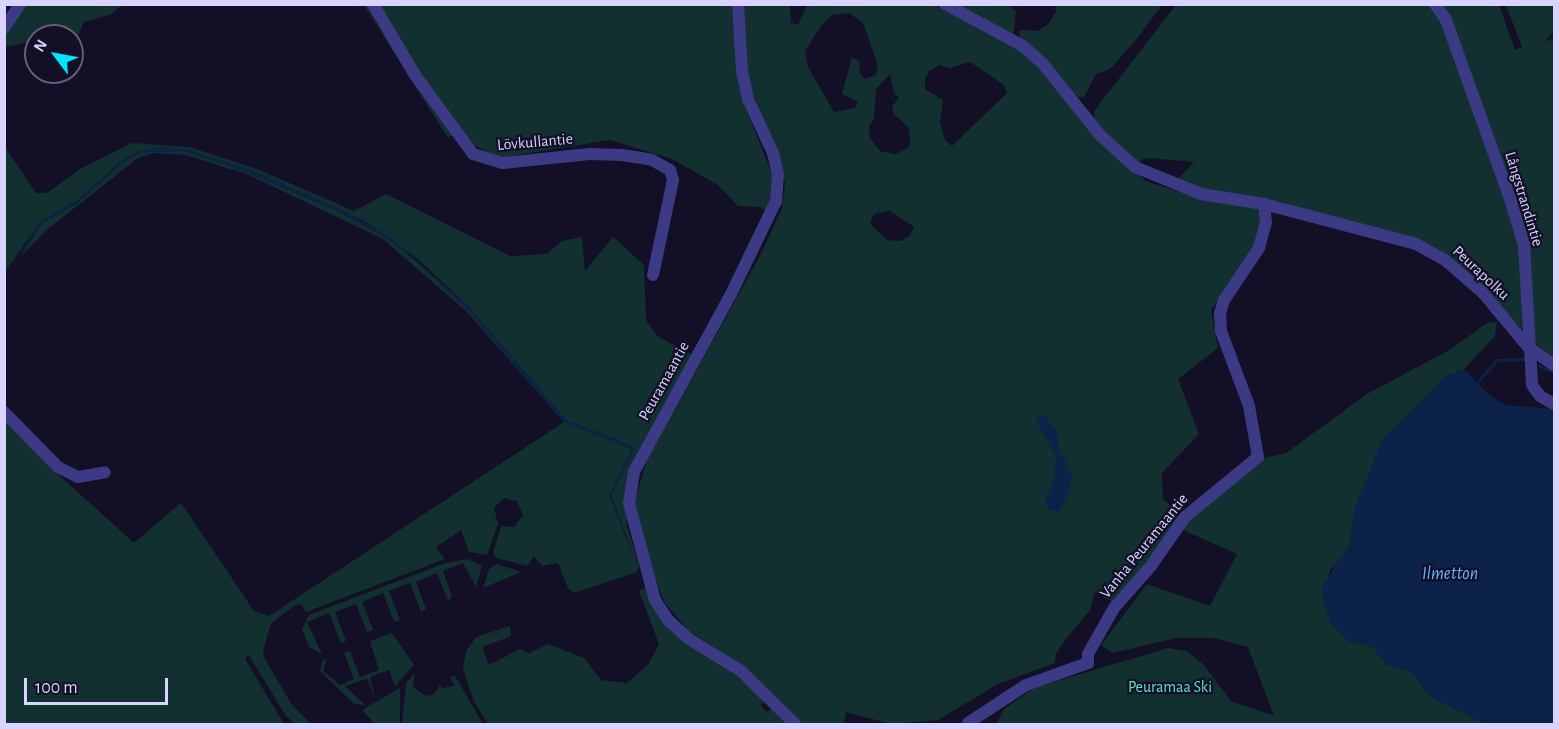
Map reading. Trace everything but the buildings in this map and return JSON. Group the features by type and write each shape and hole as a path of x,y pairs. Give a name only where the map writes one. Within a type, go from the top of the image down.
{"street":[{"path":"4,28 21,4"},
{"name":"Lövkullantie","path":"373,4 409,66 456,136 473,154 503,163 590,154 622,155 652,160 670,170 673,180 653,275"},
{"name":"Peuramaantie","path":"738,4 742,71 748,99 773,153 778,174 776,201 731,294 634,472 629,503 652,591 668,620 689,639 741,671 795,724"},
{"path":"945,4 996,29 1029,52 1100,135 1135,167 1201,194 1264,204"},
{"name":"Långstrandintie","path":"1435,4 1446,20 1456,45 1524,245 1528,347 1532,385 1540,396 1554,404"},
{"name":"Peurapolku","path":"1264,204 1416,244 1445,260 1483,294 1528,347 1554,366"},
{"name":"Vanha Peuramaantie","path":"968,723 1026,685 1088,663 1088,654 1114,608 1151,566 1185,517 1258,457 1248,406 1221,331 1220,313 1224,300 1259,248 1266,222 1264,204"},
{"path":"4,412 58,466 78,477 105,472"}],"green space":[{"path":"23,5 121,5 112,14 83,24 24,24 24,43 5,47 4,32"},
{"path":"364,5 368,5 380,29 452,135 448,138"},
{"path":"375,5 732,5 738,79 745,107 773,176 769,212 759,207 738,206 718,185 672,159 610,140 499,158 466,141"},
{"path":"742,5 790,5 791,23 798,25 807,5 934,5 1013,45 1039,66 1104,147 1146,181 1208,201 1258,206 1262,220 1253,251 1211,310 1218,348 1178,379 1199,434 1162,473 1163,499 1182,517 1114,603 1095,592 1090,610 1065,640 1056,654 1055,663 998,684 938,720 891,724 846,712 844,724 802,724 740,664 689,631 665,603 643,549 634,503 647,460 761,254 782,208 785,183 776,152 747,78","holes":["849,13 863,23 878,65 876,75 864,79 859,72 860,62 852,57 842,94 858,102 855,108 834,112 808,67 805,51 822,24 833,15","970,62 1004,85 1007,93 952,146 945,140 940,122 943,100 925,89 925,79 929,71 940,65 950,68","890,74 894,93 899,98 892,106 894,114 909,128 910,137 909,147 896,154 880,151 870,138 869,126 874,119 876,89","890,211 914,227 910,236 900,241 887,240 870,224 874,214"]},
{"path":"953,5 1008,5 1016,11 1013,36"},
{"path":"1055,5 1162,5 1136,40 1110,69 1096,74 1084,97 1078,97 1019,41 1020,30 1038,31 1048,24 1056,12"},
{"path":"1176,5 1499,5 1515,50 1522,47 1506,5 1554,5 1554,31 1545,42 1554,38 1554,362 1458,264 1283,202 1213,194 1176,181 1194,162 1149,158 1142,159 1138,167 1095,124 1094,111"},
{"path":"132,143 189,147 257,169 354,211 386,194 510,256 547,254 562,241 582,237 585,271 613,237 644,265 646,320 657,336 693,355 626,494 627,526 639,565 637,572 574,593 568,588 558,563 542,566 534,556 527,566 496,558 493,552 501,526 514,527 523,515 517,501 504,498 494,508 498,524 487,555 469,552 461,530 436,547 445,559 306,612 301,604 294,606 271,623 263,651 265,659 292,705 311,724 295,724 286,716 248,654 245,659 284,724 5,724 5,418 60,476 134,543 181,503 254,611 269,616 564,422 467,312 383,239 249,175 186,155 154,153 138,158 49,228 19,258 42,223 79,202 123,162 142,152 187,152 249,173 335,210 386,238 417,262 468,310 564,421 632,449 609,495 637,565 611,495 635,447 566,420 470,308 419,260 364,221 251,170 188,150 141,150 122,160 78,200 40,222 5,272 5,147 36,193 47,193 82,168"},
{"name":"Peuramaa Ski","path":"1497,322 1495,336 1464,369 1447,376 1383,439 1355,508 1350,543 1342,559 1330,570 1324,601 1332,624 1348,641 1372,646 1387,665 1412,672 1430,696 1487,724 996,724 1004,709 1034,688 1168,648 1186,651 1203,664 1231,701 1274,716 1248,647 1214,638 1176,638 1113,653 1101,645 1147,584 1210,606 1237,554 1183,530 1192,516 1264,458 1286,453 1367,394 1451,349 1487,323"},
{"path":"468,559 482,566 476,587 463,563 443,571 452,596 448,601 437,573 416,582 426,609 421,612 410,583 389,591 400,620 394,622 383,593 362,602 373,630 367,632 356,604 335,612 346,641 341,643 329,613 307,622 322,654 309,647 302,629 309,615 445,563"},
{"path":"496,564 521,572 483,588 489,569"},
{"path":"646,587 654,602 765,701 761,705 767,712 772,708 789,724 488,724 474,701 463,669 466,651 476,637 510,626 511,636 482,647 489,665 520,649 529,653 548,644 584,658 601,680 627,683 648,665 659,644 639,591"},
{"path":"392,633 414,665 395,686 389,670 370,677 375,699 367,679 345,686 365,705 354,704 320,671 322,662 327,658 323,671 340,685 354,679 344,653 350,651 360,677 379,670 370,641"},
{"path":"415,673 413,687 426,696 433,695 440,685 442,689 454,685 450,677 455,676 483,724 402,724 406,683"},
{"path":"400,688 400,724 375,724 362,710"}],"water":[{"path":"164,147 188,150 251,170 336,207 387,235 470,308 566,420 635,447 611,495 637,565 609,495 632,449 564,422 468,310 417,262 386,238 335,210 249,173 187,152 142,152 123,162 79,202 42,223 5,275 40,222 78,200 122,160 141,150"},
{"name":"Ilmetton","path":"1464,369 1489,395 1506,405 1554,409 1554,724 1487,724 1430,696 1412,672 1387,665 1372,646 1348,641 1332,624 1325,608 1322,587 1350,543 1355,508 1383,439 1447,376"},
{"path":"1042,413 1056,430 1060,451 1072,474 1070,490 1059,512 1048,508 1045,502 1054,480 1056,456 1036,421"}],"waterway":[{"path":"1478,381 1497,360 1525,359"},
{"path":"1539,365 1554,373"}]}
